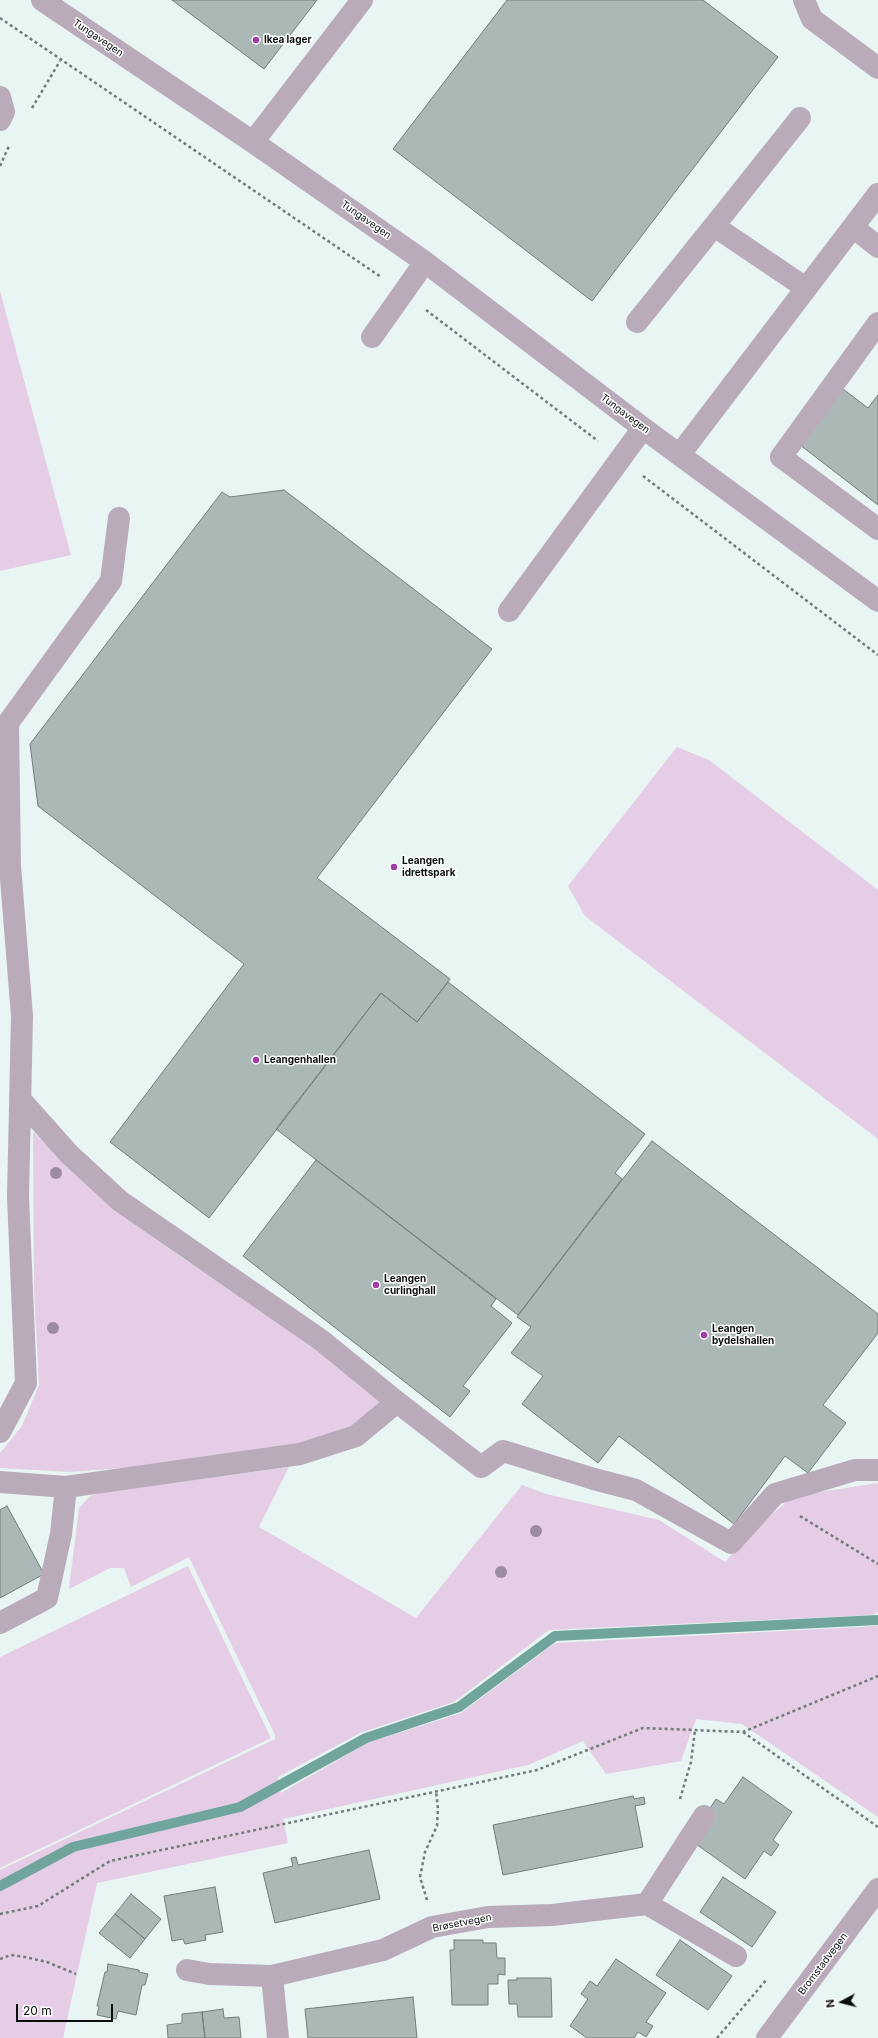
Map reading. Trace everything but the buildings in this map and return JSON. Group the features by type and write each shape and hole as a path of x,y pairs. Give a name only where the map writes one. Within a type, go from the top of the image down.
{"street":[{"name":"Tungavegen","path":"42,0 254,142 425,262 643,428 878,601"},
{"path":"254,142 362,0"},
{"path":"804,0 812,19 878,68"},
{"path":"637,322 800,118"},
{"path":"680,454 878,194"},
{"path":"714,226 806,288"},
{"path":"853,227 878,247"},
{"path":"372,337 425,262"},
{"path":"878,323 781,457 878,529"},
{"path":"509,611 643,428"},
{"path":"0,1432 26,1383 18,1197 22,1016 10,866 8,723 111,581 119,518"},
{"path":"20,1099 69,1154 120,1201 320,1340 481,1467 503,1451 594,1479 636,1490 731,1543 775,1494 855,1470 878,1470"},
{"path":"0,1482 66,1487 300,1454 356,1436 397,1402"},
{"path":"0,1623 47,1598 61,1534 66,1487"},
{"path":"704,1816 647,1904 736,1956"},
{"name":"Bromstadvegen","path":"767,2038 878,1889"},
{"name":"Brøsetvegen","path":"187,1970 210,1974 272,1976 383,1950 432,1928 444,1925 488,1917 552,1915 647,1904"},
{"path":"272,1976 278,2038"}],"path":[{"path":"0,18 60,61 404,293 878,656"},
{"path":"28,114 60,61"},
{"path":"0,166 12,140"},
{"path":"754,1517 800,1516 878,1564"},
{"path":"0,1914 38,1906 110,1861 537,1770 644,1728 743,1732 878,1676"},
{"path":"679,1800 691,1762 696,1730"},
{"path":"743,1732 878,1827"},
{"path":"436,1791 438,1809 437,1826 425,1852 420,1877 422,1889 444,1925"},
{"path":"0,1959 11,1955 24,1956 52,1964 76,1974"},
{"path":"717,2038 767,1979"}],"shaded area":[{"path":"0,291 71,555 0,571"},
{"path":"677,747 709,760 878,890 878,1139 585,916 568,886"},
{"path":"33,1132 130,1221 188,1262 328,1353 389,1409 300,1454 70,1472 0,1468 0,1453 22,1426 39,1385 34,1288"},
{"path":"289,1467 259,1527 416,1618 522,1485 546,1494 659,1520 725,1562 754,1529 790,1499 813,1493 878,1483 878,1612 873,1615 549,1630 454,1702 360,1733 278,1777 281,1793 367,1743 461,1713 555,1643 878,1626 878,1817 742,1724 696,1719 681,1761 606,1774 583,1741 528,1765 283,1819 288,1843 97,1883 63,2038 0,2038 0,1870 275,1739 275,1735 189,1557 131,1587 124,1568 110,1568 69,1589 79,1508 90,1496 100,1493"},
{"path":"188,1566 271,1738 0,1868 0,1657"}],"waterway":[{"path":"0,1886 73,1847 240,1807 366,1738 459,1707 555,1636 878,1620"}],"place":[{"name":"Ikea lager","path":"256,40"},
{"name":"Leangen idrettspark","path":"394,867"},
{"name":"Leangenhallen","path":"256,1060"},
{"name":"Leangen curlinghall","path":"376,1285"},
{"name":"Leangen bydelshallen","path":"704,1335"}]}
